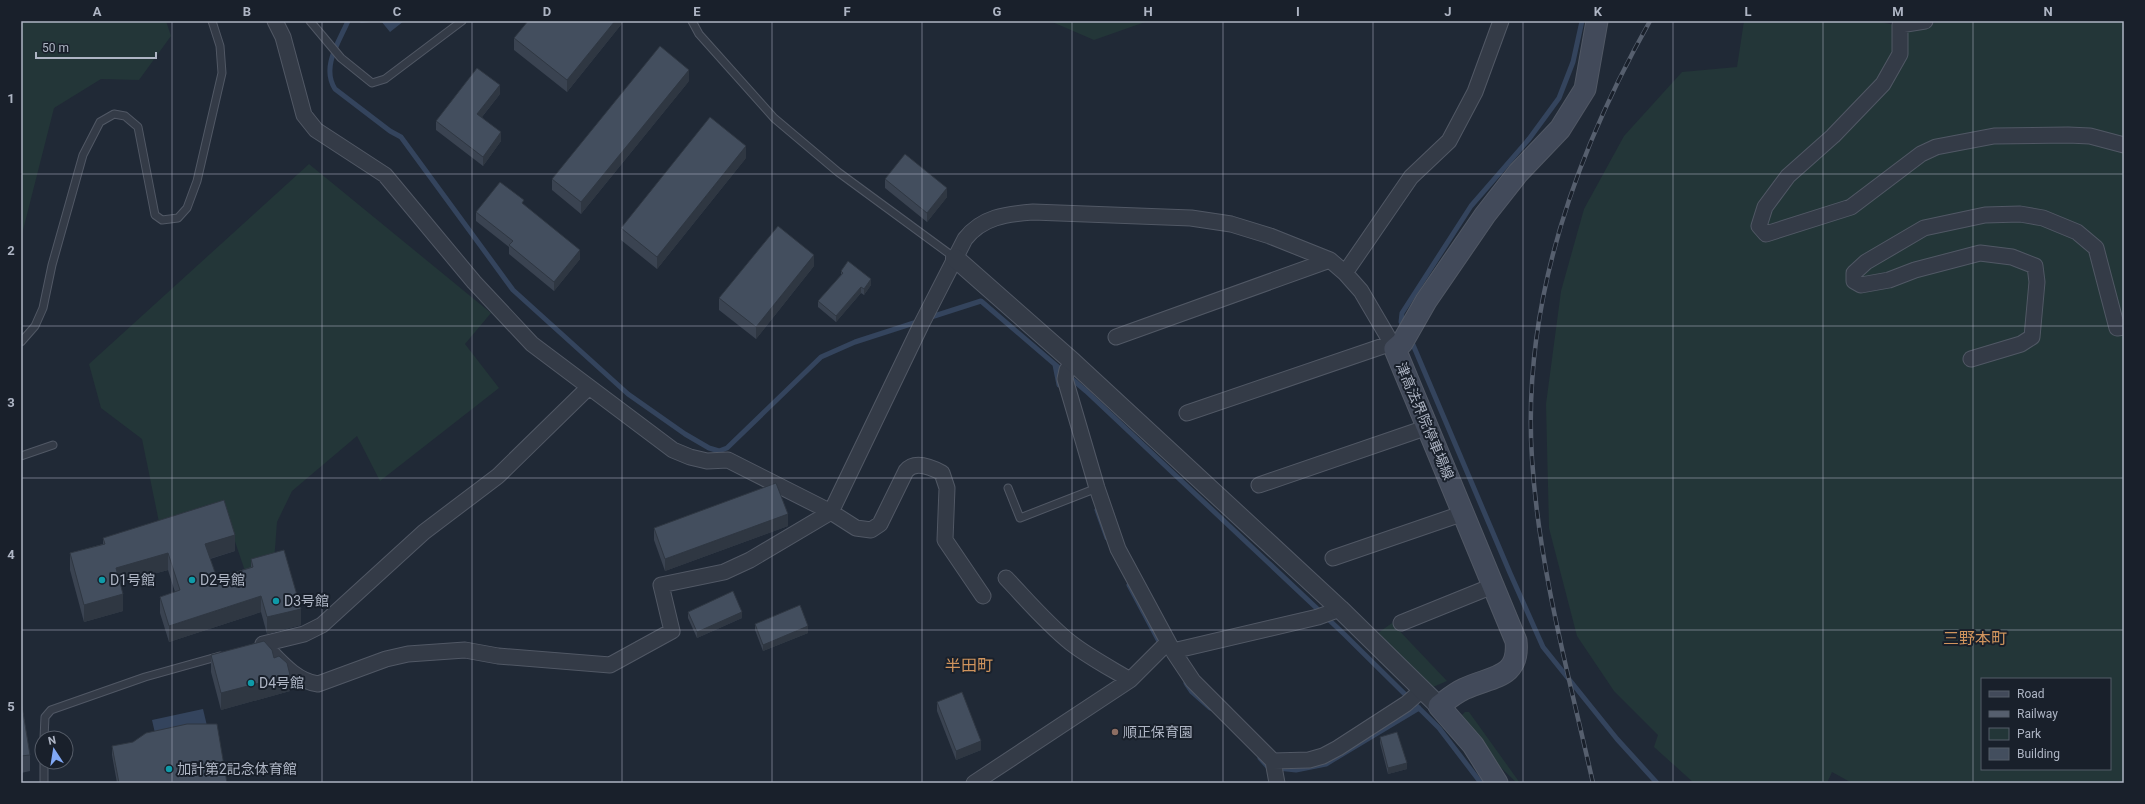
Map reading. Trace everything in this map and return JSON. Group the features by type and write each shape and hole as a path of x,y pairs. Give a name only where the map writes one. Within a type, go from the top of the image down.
{"main road":[{"name":"津高法界院停車場線","path":"1439,706 1465,688 1505,673 1516,660 1516,641 1495,585 1428,427 1396,345 1412,325 1485,214 1518,173 1560,129 1585,89 1597,21"},
{"path":"1439,706 1473,745 1497,783"}],"street":[{"path":"275,21 284,37 304,115 316,130 385,175 474,282 532,344 588,388 673,450 690,457 707,461 728,460 831,512 856,528 871,530 880,524 909,468 919,465 942,473 947,488 944,540 984,596"},
{"path":"1346,273 1411,177 1449,141 1475,92 1501,21"},
{"path":"1925,21 1900,25 1900,54 1883,84 1833,136 1788,176 1765,207 1759,226 1766,234 1851,207 1921,154 1936,147 1994,136 2068,134 2090,136 2124,145"},
{"path":"588,388 498,476 424,532 322,625 304,634 259,646 296,676 307,683 318,684 386,659 408,654 465,650 498,656 610,665 672,631 661,585 724,572 750,560 831,512 955,258 972,229 993,218 1009,214 1033,212 1191,218 1231,224 1270,236 1330,260 1346,273 1361,291 1396,345 1187,413"},
{"path":"1971,359 2021,344 2032,337 2037,282 2035,266 2012,257 1980,253 1915,270 1889,280 1861,285 1854,281 1854,273 1866,262 1924,228 1984,215 2020,214 2043,218 2077,232 2096,248 2117,328 2124,326"},
{"path":"955,258 1068,370 1329,613 1415,697 1439,706"},
{"path":"1116,337 1330,260"},
{"path":"1068,370 1092,490 1166,648 1193,681 1275,770 1323,756 1338,748 1415,697"},
{"path":"1259,485 1428,427"},
{"path":"1333,558 1464,513"},
{"path":"1006,578 1070,643 1130,680"},
{"path":"1401,623 1495,585"},
{"path":"974,783 1130,680 1166,648 1329,613"}],"lane":[{"path":"21,342 35,326 43,308 52,265 83,154 100,122 114,114 125,116 138,127 155,215 162,220 178,218 187,208 197,181 222,73 220,46 212,21"},
{"path":"310,21 330,47 341,58 372,83 385,79 462,21"},
{"path":"692,21 699,34 774,118 838,172 955,258"},
{"path":"21,456 53,445"},
{"path":"1008,488 1020,518 1092,490"},
{"path":"44,730 45,717 51,710 146,677 226,654"},
{"path":"44,770 44,783"}],"green space":[{"path":"21,21 166,21 171,36 139,80 101,79 54,108 21,238"},
{"path":"1050,21 1148,21 1094,40"},
{"path":"1744,21 1877,21 1907,28 1944,21 2124,21 2124,783 1852,783 1832,772 1827,783 1694,783 1654,747 1658,735 1614,691 1577,636 1549,528 1546,404 1561,291 1584,209 1624,136 1682,72 1737,67"},
{"path":"309,164 491,313 465,344 499,388 380,481 357,436 292,491 277,522 274,562 245,571 225,512 161,532 142,439 101,408 89,364"},
{"path":"1392,623 1447,681 1433,687 1378,633"},
{"path":"1465,712 1469,712 1520,783 1517,783 1492,759 1461,716"}],"water":[{"path":"358,21 381,21 361,23"},
{"path":"381,21 404,21 390,32"},
{"path":"203,709 208,730 157,742 152,720"}],"building":[{"path":"528,21 615,21 567,80 514,38"},
{"path":"660,46 689,70 581,202 552,179"},
{"path":"477,68 500,85 477,114 501,132 483,157 436,121"},
{"path":"710,117 746,146 657,257 621,228"},
{"path":"905,154 947,188 927,213 885,179"},
{"path":"500,182 524,200 522,203 580,250 554,282 509,245 513,241 476,212"},
{"path":"778,226 814,255 756,327 719,298"},
{"path":"848,261 871,279 864,289 861,287 836,316 818,301 843,273 841,271"},
{"path":"776,483 788,514 665,559 654,528"},
{"path":"224,500 235,535 205,544 217,578 253,567 251,559 284,550 301,609 267,617 261,596 169,626 160,597 180,590 168,553 116,568 123,594 84,605 70,553 105,544 103,538"},
{"path":"733,591 742,612 697,632 688,612"},
{"path":"800,605 808,626 763,645 755,624"},
{"path":"264,641 272,650 274,658 279,656 287,663 290,675 221,693 211,655"},
{"path":"962,692 981,741 956,751 937,702"},
{"path":"21,700 30,755 21,756"},
{"name":"加計第2記念体育館","path":"187,724 217,724 227,783 119,783 112,746 133,742 146,733"},
{"path":"1397,732 1407,763 1388,768 1380,737"}],"waterway":[{"path":"348,21 336,46 331,63 331,81 335,89 390,131 401,137 513,290 628,394 685,434 709,448 719,451 727,448 821,357 855,342 920,321"},
{"path":"1404,328 1401,322 1402,313 1471,206 1529,139 1559,98 1573,62 1582,21"},
{"path":"928,318 981,301 1086,391 1344,634 1439,728 1481,783"},
{"path":"1411,340 1543,647 1617,739 1657,783"},
{"path":"1055,365 1059,385"},
{"path":"1097,510 1107,538"},
{"path":"1129,585 1162,647"},
{"path":"1186,683 1192,692 1210,708"},
{"path":"1260,758 1268,767 1296,770 1326,764 1419,708"}],"railway":[{"path":"1593,783 1556,622 1541,541 1532,459 1531,401 1536,344 1545,288 1559,232 1577,177 1599,124 1623,72 1650,21"}],"place":[{"name":"D1号館","path":"102,580"},
{"name":"D2号館","path":"192,580"},
{"name":"D3号館","path":"276,601"},
{"name":"D4号館","path":"251,683"},
{"name":"順正保育園","path":"1115,732"},
{"name":"加計第2記念体育館","path":"169,769"}],"district":[{"name":"三野本町","path":"1975,638"},
{"name":"半田町","path":"969,665"}]}
